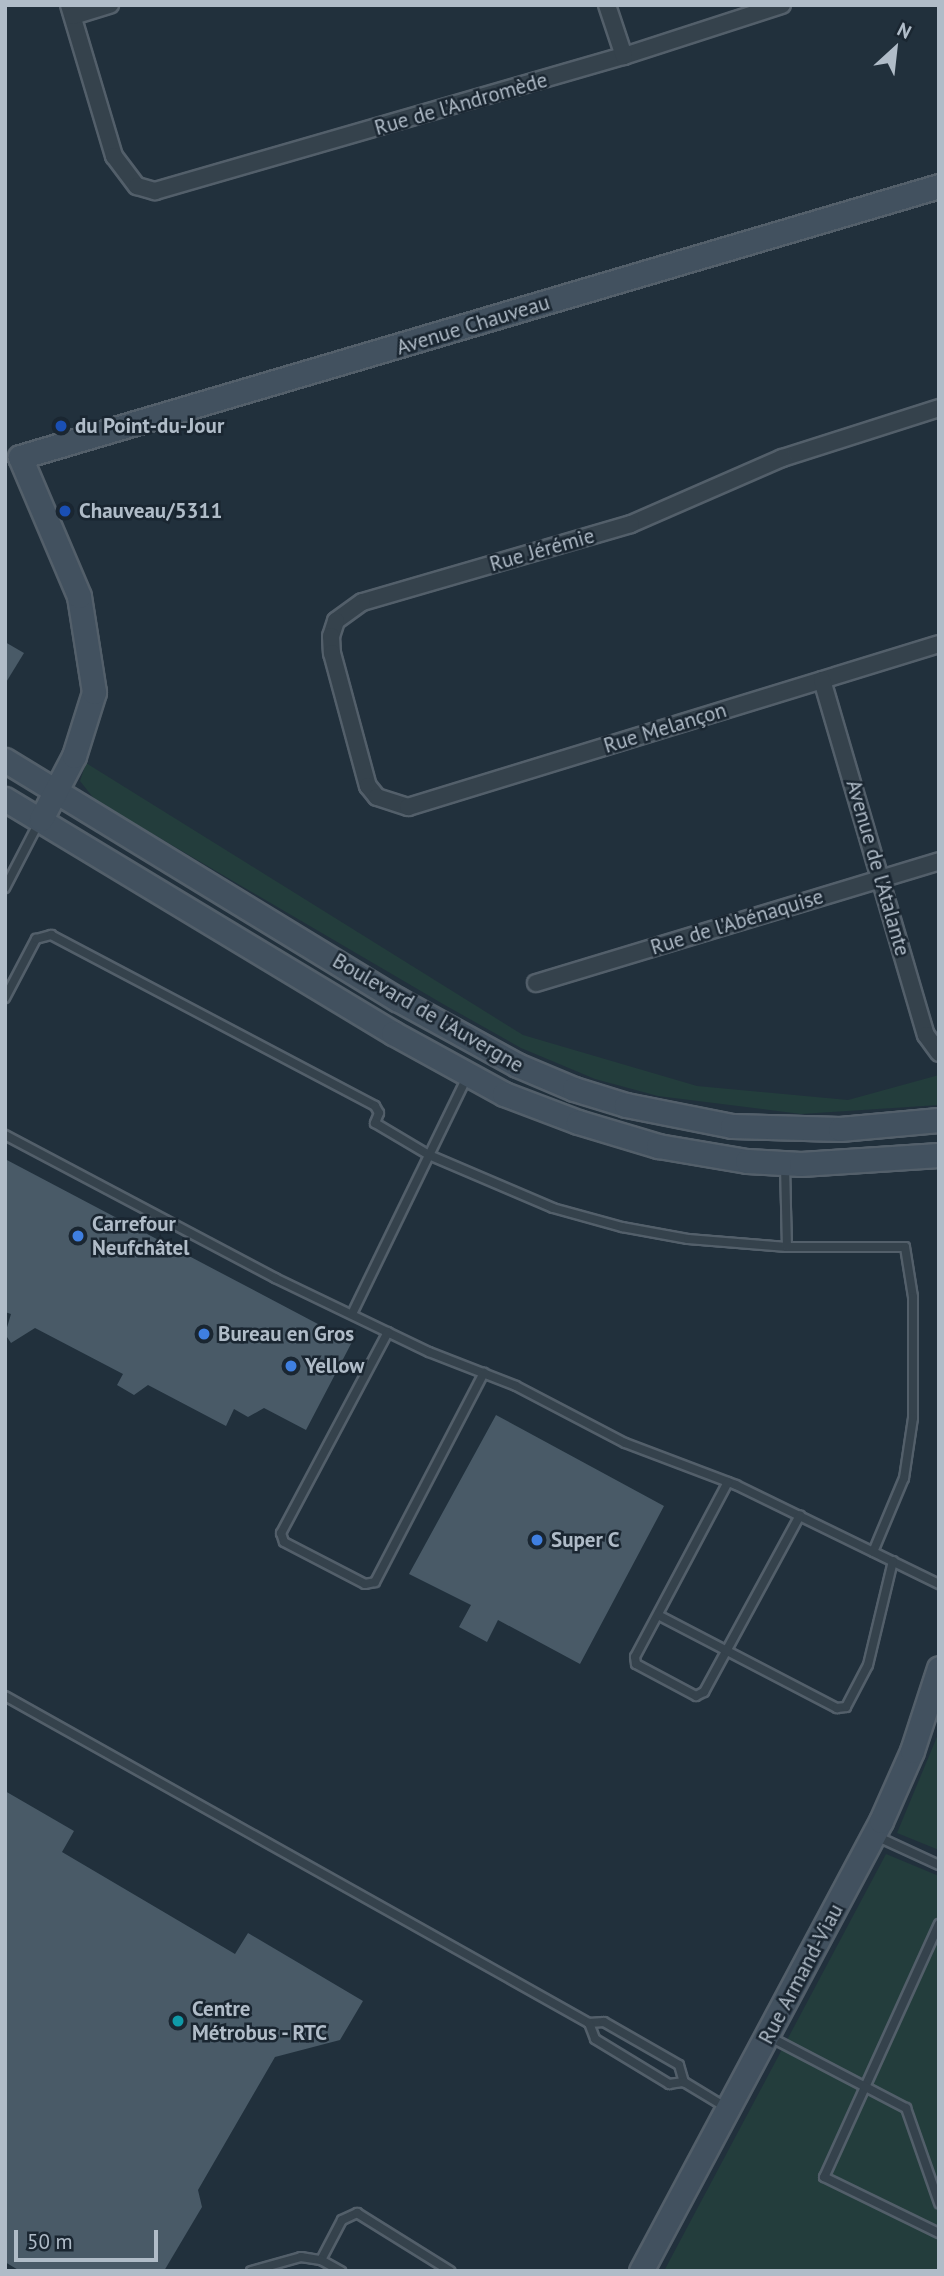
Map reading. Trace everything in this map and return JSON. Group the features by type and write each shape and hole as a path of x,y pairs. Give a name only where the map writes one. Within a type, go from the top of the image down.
{"main road":[{"name":"Avenue Chauveau","path":"13,459 939,186"},
{"path":"13,459 79,596 94,692 74,756 41,819"},
{"name":"Boulevard de l'Auvergne","path":"5,760 397,999 517,1065 575,1089 638,1108 732,1126 840,1129 939,1120"},
{"name":"Boulevard de l'Auvergne","path":"5,799 393,1033 468,1074 578,1122 658,1146 785,1163 939,1155"},
{"name":"Rue Armand-Viau","path":"641,2271 730,2109 874,1835 912,1751 939,1668"}],"street":[{"path":"71,11 110,5"},
{"path":"607,5 625,56"},
{"name":"Rue de l'Andromède","path":"71,11 114,156 137,186 155,191 625,56 782,5"},
{"name":"Rue Jérémie","path":"392,804 368,786 332,653 336,621 347,610 631,524 782,458 939,408"},
{"name":"Rue Melançon","path":"392,804 408,807 939,644"},
{"name":"Avenue de l'Atalante","path":"822,680 926,1035 939,1053"},
{"name":"Rue de l'Abénaquise","path":"536,983 939,861"}],"lane":[{"path":"5,888 41,819"},
{"path":"5,998 36,939 51,934 374,1106 379,1113 375,1123 429,1155 553,1208 622,1227 787,1247 905,1247 914,1297 913,1418 904,1478 873,1552"},
{"path":"352,1314 468,1074"},
{"path":"5,1135 388,1332 484,1373 625,1443 728,1482 939,1584"},
{"path":"785,1163 787,1247"},
{"path":"388,1332 281,1533 284,1542 365,1584 375,1582 484,1373"},
{"path":"728,1482 635,1657 636,1664 696,1696 704,1692 800,1515"},
{"path":"658,1615 837,1708 846,1707 868,1665 893,1561"},
{"path":"5,1696 589,2023 604,2022 679,2065 684,2082"},
{"path":"874,1835 939,1864"},
{"path":"939,1924 869,2086 824,2177 939,2233"},
{"path":"589,2023 595,2039 669,2084 684,2082 730,2109"},
{"path":"768,2036 869,2086 906,2108 939,2203"},
{"path":"321,2260 342,2220 357,2213 450,2271"},
{"path":"251,2271 301,2257 321,2260 341,2271"}],"green space":[{"path":"86,763 523,1035 697,1086 848,1100 939,1075 939,1105 801,1114 658,1096 595,1079 521,1048 95,800 80,781"},
{"path":"939,1732 939,1850 897,1833"},
{"path":"886,1854 939,1876 939,2271 664,2271"}],"building":[{"path":"5,642 24,653 5,684"},
{"name":"Carrefour Neufchâtel","path":"5,1159 352,1342 306,1430 264,1408 248,1417 234,1409 226,1426 148,1385 134,1395 117,1385 123,1374 35,1328 11,1343 5,1334 11,1314 5,1312"},
{"name":"Super C","path":"496,1415 664,1506 580,1664 498,1620 487,1642 459,1627 471,1605 409,1574"},
{"name":"Centre Métrobus - RTC","path":"5,1791 74,1831 62,1852 235,1954 248,1933 363,2001 340,2040 275,2057 198,2190 202,2207 164,2271 20,2271 5,2262"}],"place":[{"name":"du Point-du-Jour","path":"61,426"},
{"name":"Chauveau/5311","path":"65,511"},
{"name":"Carrefour Neufchâtel","path":"78,1236"},
{"name":"Bureau en Gros","path":"204,1334"},
{"name":"Yellow","path":"291,1366"},
{"name":"Super C","path":"537,1540"},
{"name":"Centre Métrobus - RTC","path":"178,2021"}]}
